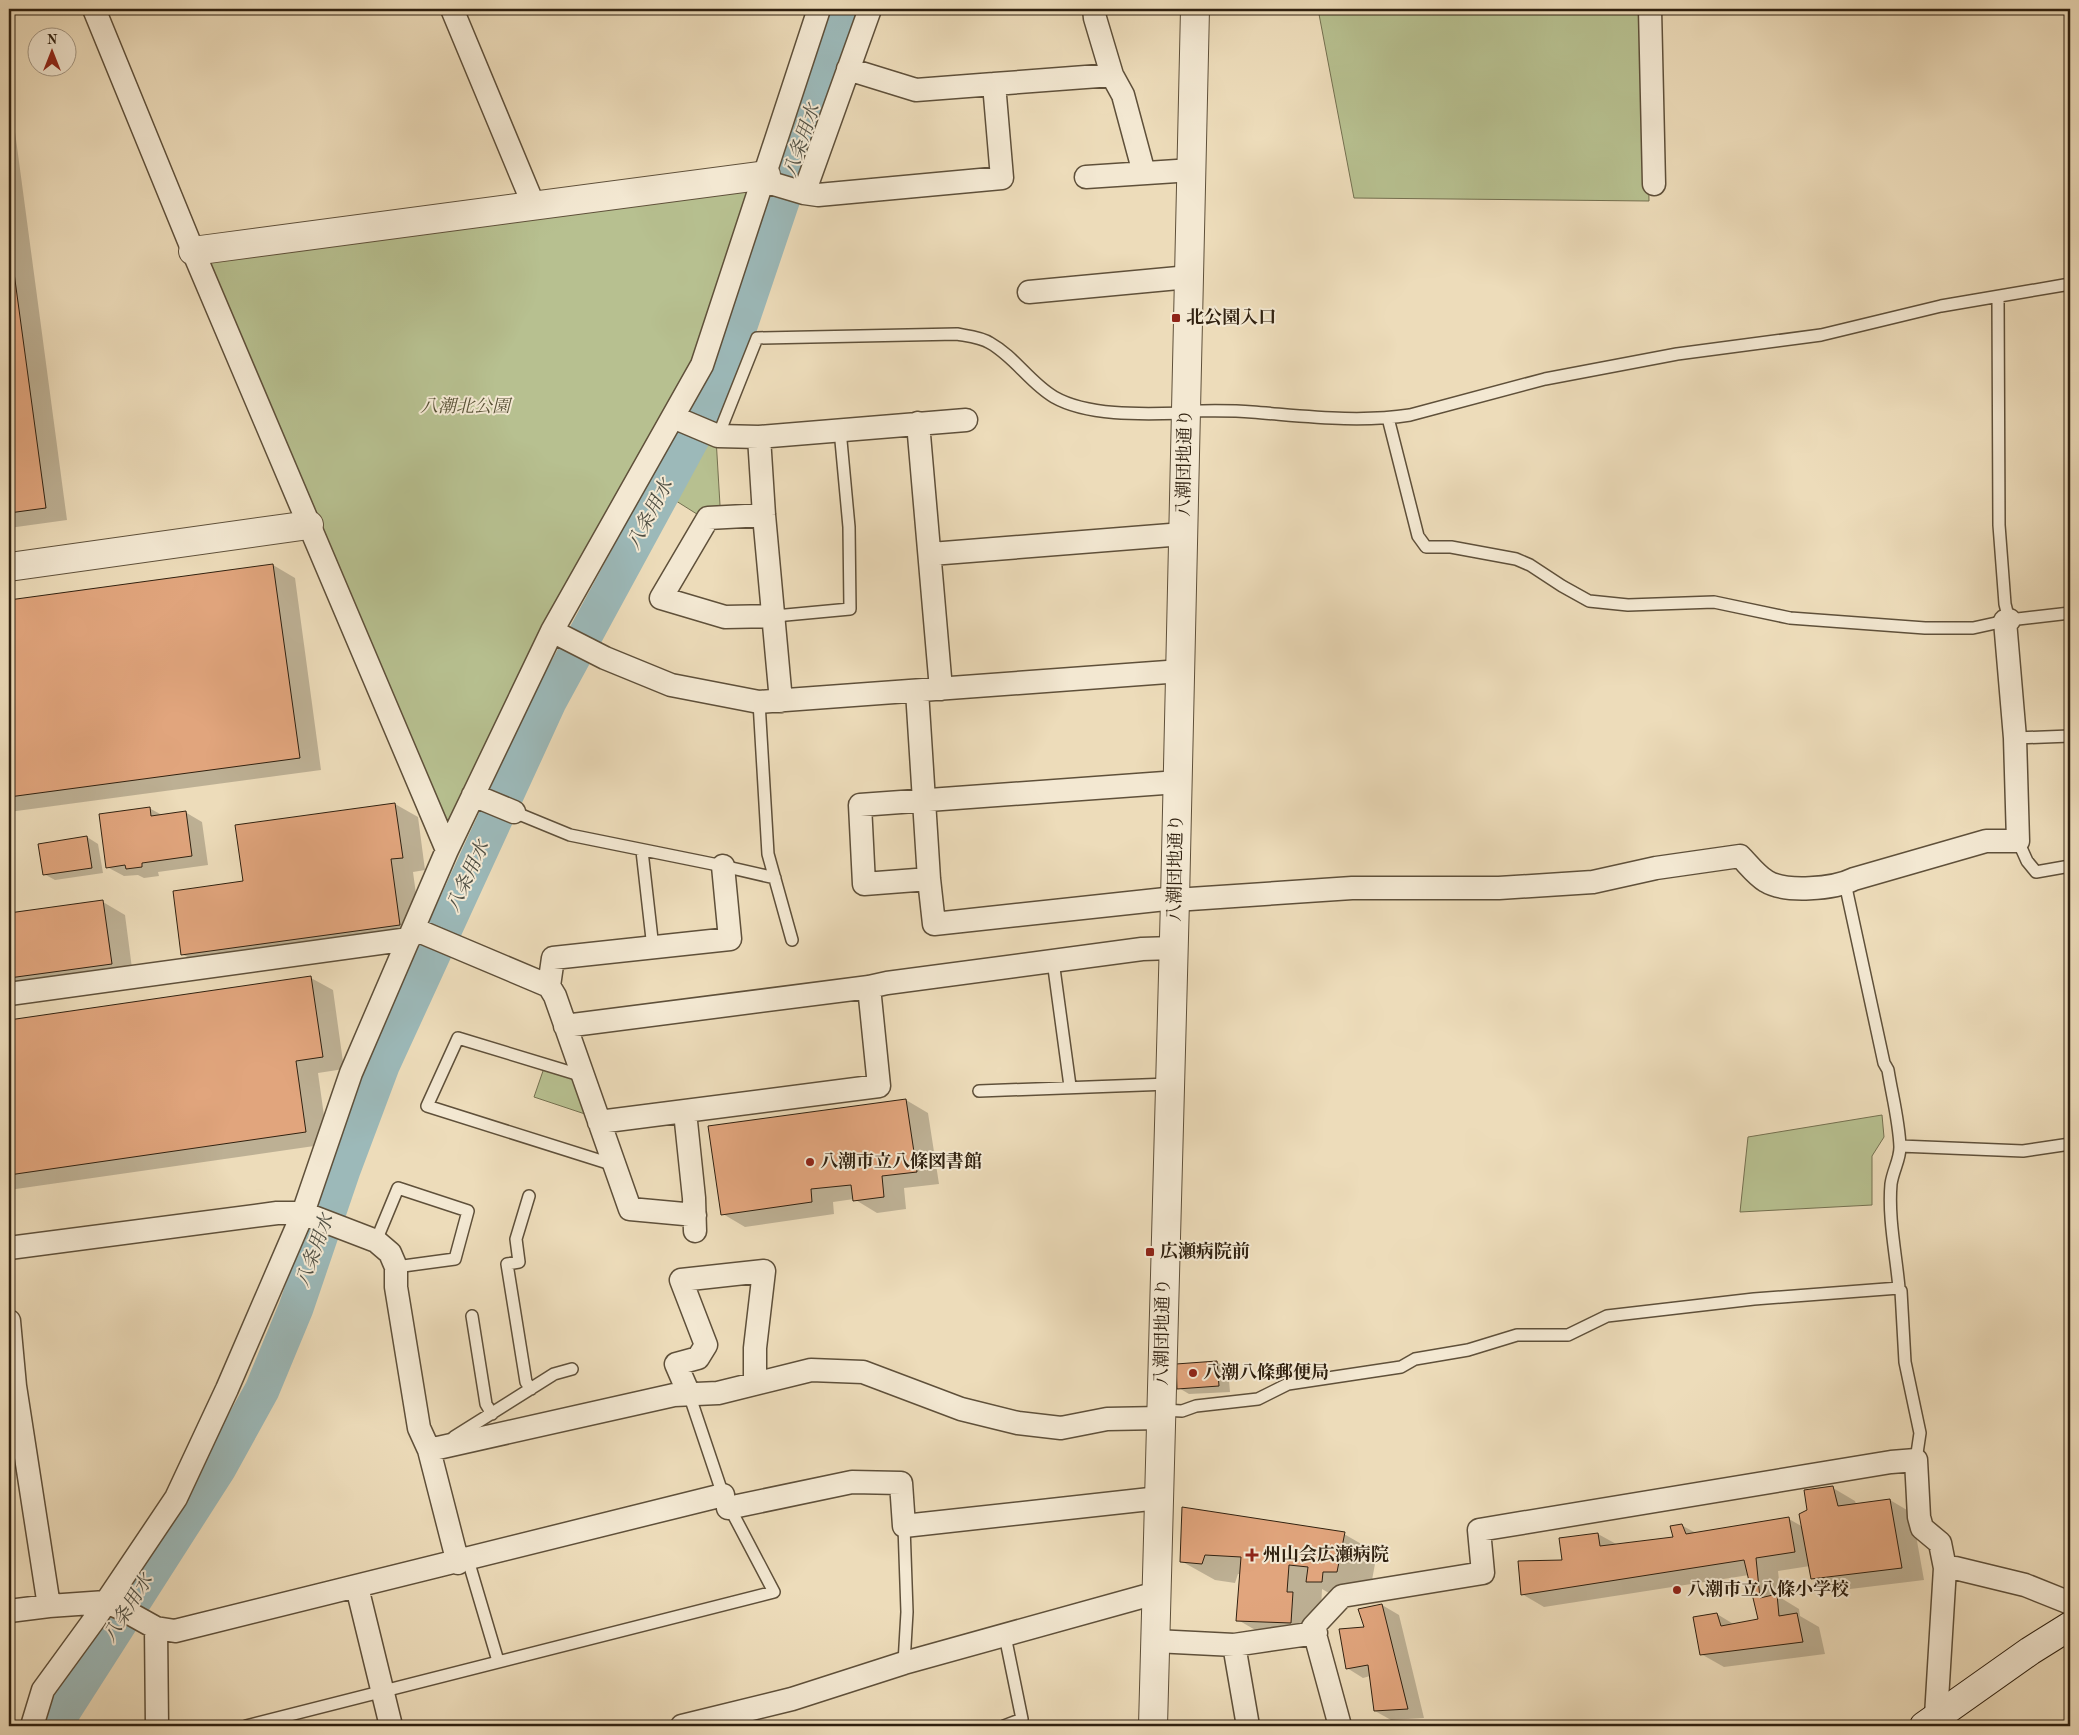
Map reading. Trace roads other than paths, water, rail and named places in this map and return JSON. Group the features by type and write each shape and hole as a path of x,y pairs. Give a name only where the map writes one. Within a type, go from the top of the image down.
{"street":[{"path":"94,9 193,251 447,850"},
{"path":"452,9 534,206"},
{"path":"32,1726 43,1690 106,1602 176,1498 303,1213 351,1073 416,934 447,850 480,798 558,635 702,366 819,9"},
{"path":"800,192 870,9"},
{"path":"1094,9 1112,75 1123,95 1144,173"},
{"name":"八潮団地通り","path":"1153,1726 1178,782 1195,9"},
{"path":"1650,9 1654,184"},
{"path":"848,69 916,90 1112,75"},
{"path":"193,251 765,178 800,192 818,195 1002,178 994,84"},
{"path":"1086,177 1192,170"},
{"path":"1030,292 1189,277"},
{"path":"673,417 718,436 759,437 966,420"},
{"path":"918,423 931,554 941,689"},
{"path":"759,437 764,515 775,616 771,702"},
{"path":"764,515 708,518 661,598 725,617 775,616"},
{"path":"9,567 309,525"},
{"path":"931,554 1184,534"},
{"path":"917,691 926,799 929,879 934,924 1175,899 1352,888 1499,888 1592,882 1656,868 1740,856 1765,881 1782,888 1823,887 1845,883 1986,841 2018,841 2015,738 2007,620"},
{"path":"558,635 605,658 671,684 771,702 1180,671"},
{"path":"929,879 864,884 860,806 926,799 1178,782"},
{"path":"480,798 514,812"},
{"path":"685,1112 695,1223 630,1209 549,986 553,958 730,939 723,866"},
{"path":"9,994 416,934 549,986"},
{"path":"565,1026 869,988 887,983 1142,949 1173,948"},
{"path":"599,1122 879,1086 869,988"},
{"path":"9,1248 277,1213 303,1213 376,1241 390,1253 396,1267 396,1287 419,1428 431,1450 463,1561"},
{"path":"689,1394 676,1364 698,1358 706,1345 681,1280 764,1272 755,1348 755,1383"},
{"path":"9,1321 15,1386 49,1606"},
{"path":"431,1450 674,1395 718,1393 811,1370 863,1372 961,1409 1018,1423 1061,1428 1108,1419 1161,1414"},
{"path":"1340,1726 1313,1626 1342,1596 1483,1573 1479,1530 1890,1462 1916,1460 1920,1522 1922,1528 1940,1543 1945,1568 1938,1720"},
{"path":"9,1611 106,1602 156,1628 176,1631 463,1561 726,1501 852,1482 901,1483 904,1526 1159,1498"},
{"path":"1945,1568 1955,1568 2025,1585 2070,1604"},
{"path":"358,1587 391,1726"},
{"path":"682,1726 792,1699 904,1663 1156,1593"},
{"path":"1938,1720 2030,1651 2070,1626"},
{"path":"156,1628 157,1726"},
{"path":"1155,1641 1234,1645 1316,1633"},
{"path":"1234,1645 1248,1726"}],"lane":[{"path":"718,436 757,338 957,334 973,336 990,343 1040,388 1056,398 1119,414 1250,412 1325,419 1388,418 1410,415 1545,379 1677,354 1821,335 1941,306 2070,284"},
{"path":"1998,297 1999,525 2007,620"},
{"path":"1388,418 1418,536 1426,546 1451,546 1516,559 1530,565 1589,601 1628,605 1714,602 1790,618 1925,628 1972,628 2007,620 2070,613"},
{"path":"775,616 850,609 849,527 840,430"},
{"path":"771,702 768,854 792,940"},
{"path":"2015,738 2070,736"},
{"path":"514,812 570,835 775,878"},
{"path":"2018,841 2027,861 2036,872 2070,866"},
{"path":"642,851 653,948"},
{"path":"1845,883 1884,1063 1888,1070 1900,1146 1900,1158 1894,1170 1891,1184 1899,1288 1901,1291 1905,1362 1920,1433 1916,1460"},
{"path":"1053,962 1070,1086"},
{"path":"583,1076 458,1038 427,1106 614,1165"},
{"path":"979,1091 1070,1086 1169,1084"},
{"path":"1900,1146 2023,1151 2070,1144"},
{"path":"376,1241 398,1188 468,1211 455,1259 396,1267"},
{"path":"529,1196 516,1239 519,1262 507,1264 526,1382 530,1389"},
{"path":"1161,1414 1182,1411 1196,1406 1258,1399 1288,1384 1401,1367 1415,1359 1468,1350 1517,1335 1568,1336 1607,1316 1754,1299 1899,1288"},
{"path":"472,1316 486,1404 492,1414"},
{"path":"431,1450 554,1374 572,1369"},
{"path":"246,1726 774,1592 726,1501 689,1394"},
{"path":"904,1526 907,1612 904,1663"},
{"path":"463,1561 498,1661"},
{"path":"1004,1726 1022,1719 1005,1636"}],"waterway":[{"name":"八条用水","path":"54,1726 219,1468 262,1390 296,1308 343,1170 382,1066 549,702 718,391 847,9"}],"place":[{"name":"北公園入口","path":"1176,318"},
{"name":"八潮市立八條図書館","path":"810,1162"},
{"name":"広瀬病院前","path":"1150,1252"},
{"name":"八潮八條郵便局","path":"1193,1373"},
{"name":"州山会広瀬病院","path":"1252,1555"},
{"name":"八潮市立八條小学校","path":"1677,1590"}],"park label":[{"name":"八潮北公園","path":"465,407"}]}
